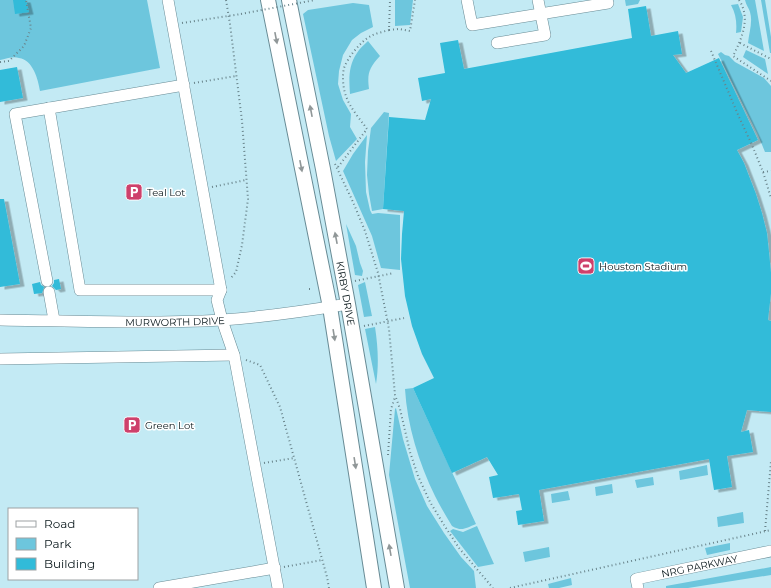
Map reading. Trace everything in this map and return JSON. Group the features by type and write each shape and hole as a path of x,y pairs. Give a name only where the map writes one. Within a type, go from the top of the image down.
{"main road":[{"name":"KIRBY DRIVE","path":"268,0 330,307 374,588"},
{"name":"KIRBY DRIVE","path":"289,0 348,304 397,588"},
{"path":"282,67 302,63"},
{"path":"364,523 385,520"}],"street":[{"path":"168,0 222,290 216,300 234,355 278,588"},
{"path":"467,0 472,26 608,3 607,0"},
{"path":"497,43 544,35 538,0"},
{"path":"54,320 14,114 184,85"},
{"path":"49,108 80,290 222,290"},
{"name":"MURWORTH DRIVE","path":"0,320 131,322 222,320 348,304"},
{"path":"0,359 234,355"},
{"name":"NRG PARKWAY","path":"638,588 636,579 771,551"},
{"path":"159,588 275,568"}],"path":[{"path":"0,62 9,61 24,46 32,28 26,0"},
{"path":"222,290 236,272 242,245 248,199 242,121 226,0"},
{"path":"173,24 241,14 315,0"},
{"path":"389,30 390,0"},
{"path":"337,168 367,129 350,105 345,95 343,80 344,68 352,53 372,35 389,30 399,29 410,31 415,0"},
{"path":"739,0 745,12 745,21 743,35 733,56 771,80"},
{"path":"740,43 771,59"},
{"path":"710,51 752,145 763,172 771,198"},
{"path":"184,85 236,76"},
{"path":"334,162 365,231 379,276 388,321 395,395 418,476 430,502 459,548 493,588"},
{"path":"763,172 771,171"},
{"path":"203,188 246,180"},
{"path":"352,281 394,273"},
{"path":"359,327 404,318"},
{"path":"234,355 260,365 280,407 329,588"},
{"path":"387,461 391,409 395,395"},
{"path":"255,464 294,458"},
{"path":"765,531 771,461"},
{"path":"510,588 771,530"},
{"path":"275,568 322,560"}],"green space":[{"path":"0,0 147,0 160,68 40,91 34,71 28,62 17,57 0,60"},
{"path":"395,0 413,0 410,25 395,26"},
{"path":"625,0 640,0 638,4 626,6"},
{"path":"745,0 755,0 764,51 748,43 751,20 750,12"},
{"path":"761,0 765,0 771,37 771,53 770,53"},
{"path":"353,3 369,5 373,27 361,33 352,40 343,55 339,71 338,84 343,100 351,114 350,127 357,139 336,161 329,136 303,14 308,10"},
{"path":"738,4 743,17 741,32 736,33 736,19 731,5"},
{"path":"368,41 380,56 373,64 370,71 368,79 369,89 350,94 349,78 352,63 358,52"},
{"path":"746,50 765,59 768,74 743,57"},
{"path":"721,52 729,56 735,62 764,78 771,86 771,152 765,152 718,54"},
{"path":"384,112 389,113 383,209 372,211 367,175 368,151 371,128"},
{"path":"367,135 365,162 366,192 370,210 372,214 378,213 400,215 400,270 381,268 372,236 343,171"},
{"path":"346,224 356,246 363,271 362,276 355,275"},
{"path":"365,282 372,316 364,317 358,285"},
{"path":"375,327 378,356 376,384 365,329"},
{"path":"413,388 476,524 467,528 459,529 452,526 435,496 424,470 411,430 406,403 405,389"},
{"path":"396,408 403,439 415,479 427,506 461,557 474,571 476,588 410,588 389,475"},
{"path":"707,465 708,475 680,480 679,471"},
{"path":"653,477 654,485 637,488 635,480"},
{"path":"612,484 613,493 596,496 595,487"},
{"path":"568,491 570,500 552,503 551,494"},
{"path":"743,512 744,523 718,527 717,517"},
{"path":"477,526 494,564 478,567 450,531 453,529 463,532"},
{"path":"730,543 730,550 707,555 705,548"},
{"path":"549,547 550,557 525,562 523,552"},
{"path":"771,567 771,575 688,588 666,588 666,586"},
{"path":"571,578 572,585 559,588 549,588 548,584"}],"building":[{"path":"13,0 26,0 29,12 15,14"},
{"name":"Houston Stadium","path":"646,6 651,36 678,31 682,54 673,55 686,73 719,58 758,140 737,150 744,163 756,194 767,233 771,273 771,293 768,320 771,321 771,412 747,410 741,432 749,430 753,452 727,456 732,487 714,490 709,459 539,490 544,521 518,525 516,511 522,510 519,494 493,498 489,477 498,475 487,457 452,473 413,388 434,378 422,354 412,326 405,296 401,259 404,211 383,209 389,117 425,120 431,99 422,101 418,78 445,73 440,43 458,40 464,69 632,38 628,9"},
{"path":"17,67 23,98 0,102 0,70"},
{"path":"0,199 4,199 20,284 0,287"},
{"path":"59,279 61,289 56,290 52,286 54,280"},
{"path":"40,282 44,287 42,293 34,294 32,284"}],"place":[{"name":"Teal Lot","path":"134,192"},
{"name":"Houston Stadium","path":"586,266"},
{"name":"Green Lot","path":"132,425"}]}
